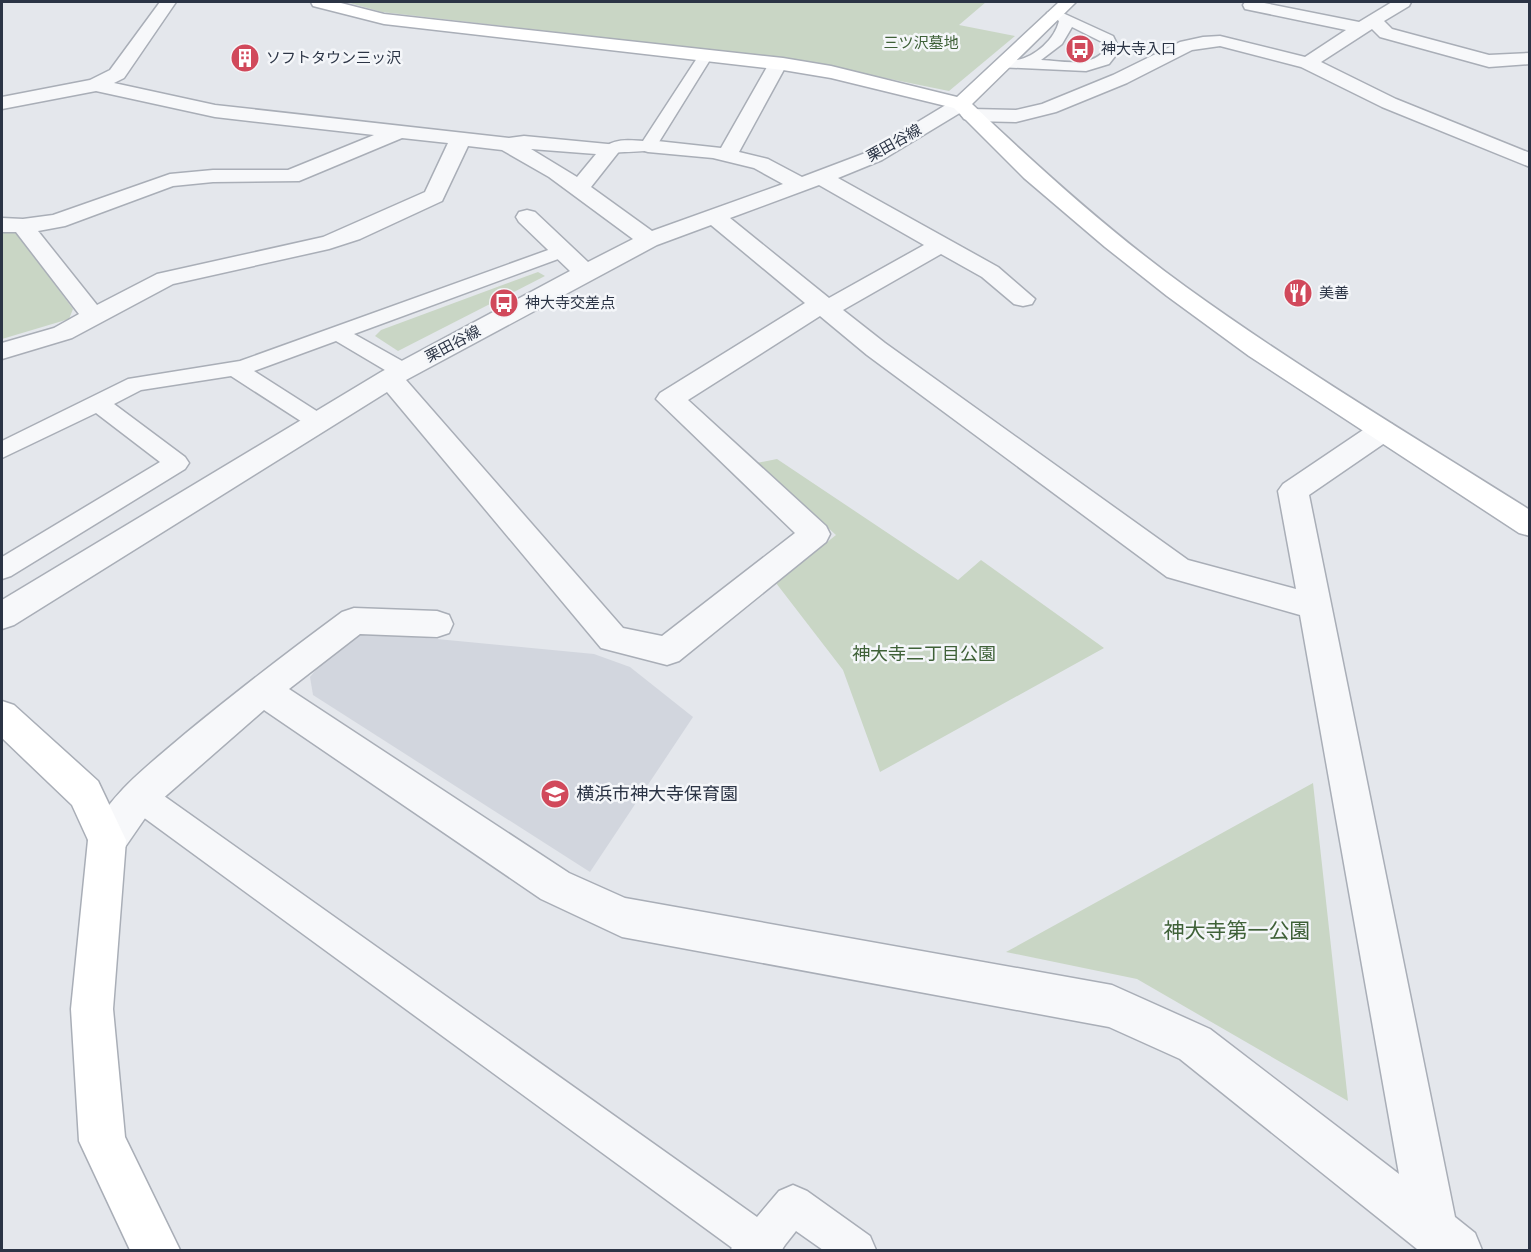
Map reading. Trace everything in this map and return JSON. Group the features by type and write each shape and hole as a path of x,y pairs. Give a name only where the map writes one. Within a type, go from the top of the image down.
{"street":[{"path":"2,103 96,85 117,74 168,2"},
{"path":"319,2 384,19 706,55 831,72 966,110 1016,116 1049,108 1120,79 1186,46 1220,41 1308,63 1389,103 1530,161"},
{"path":"1308,63 1403,2"},
{"path":"966,110 1002,64 1063,11"},
{"path":"1220,41 1246,11 1367,24 1386,33 1489,61 1530,58"},
{"path":"727,155 778,64"},
{"path":"96,85 215,111 507,144 524,142 611,149"},
{"path":"966,110 1032,173 1149,270 1258,350 1530,525"},
{"name":"栗田谷線","path":"2,616 397,374 585,273 650,240 875,156 966,110"},
{"path":"12,225 57,221 170,180 213,176 291,176 405,131"},
{"path":"2,351 63,333 165,279 329,242 352,234 434,196 461,138"},
{"path":"507,144 579,188 650,240"},
{"path":"648,146 727,155 761,163 811,181 941,245 990,272 1023,299"},
{"path":"579,188 611,149"},
{"path":"712,216 876,349 1178,569 1316,607"},
{"path":"527,217 585,273"},
{"path":"12,225 94,317"},
{"path":"397,374 613,639 667,651 815,534 670,399 824,307 941,245"},
{"path":"1382,431 1293,491 1446,1241"},
{"path":"107,840 139,796 262,690 354,621 437,624"},
{"path":"262,690 555,886 621,917 1112,1006 1195,1044 1446,1241"},
{"path":"2,716 85,793 107,840 92,1009 102,1141 156,1251"}],"lane":[{"path":"1002,64 1086,66 1104,60 1113,50 1108,39 1063,11"},
{"path":"1022,63 1038,58 1066,30 1063,11"},
{"path":"611,149 624,145 648,146 706,55"},
{"path":"2,450 136,384 234,369 562,251"},
{"path":"337,333 397,374"},
{"path":"234,369 318,422"},
{"path":"2,569 177,463 98,403"},
{"path":"139,796 757,1247 793,1205 856,1251"}],"shaded area":[{"name":"横浜市神大寺保育園","path":"364,632 594,654 630,667 693,717 590,872 313,695 310,677 332,650"}],"green space":[{"name":"三ツ沢墓地","path":"346,2 986,2 959,25 1015,36 949,91 826,66 382,12"},
{"path":"2,231 15,231 73,309 69,319 2,339"},
{"path":"538,272 545,276 398,351 375,336 381,330"},
{"name":"神大寺二丁目公園","path":"777,459 958,580 981,560 1104,648 880,772 843,670 776,583 836,535 757,463"},
{"name":"神大寺第一公園","path":"1313,783 1348,1101 1137,979 1006,952"}],"place":[{"name":"神大寺入口","path":"1080,49"},
{"name":"ソフトタウン三ッ沢","path":"245,58"},
{"name":"美善","path":"1298,293"},
{"name":"神大寺交差点","path":"504,303"},
{"name":"横浜市神大寺保育園","path":"555,794"}]}
